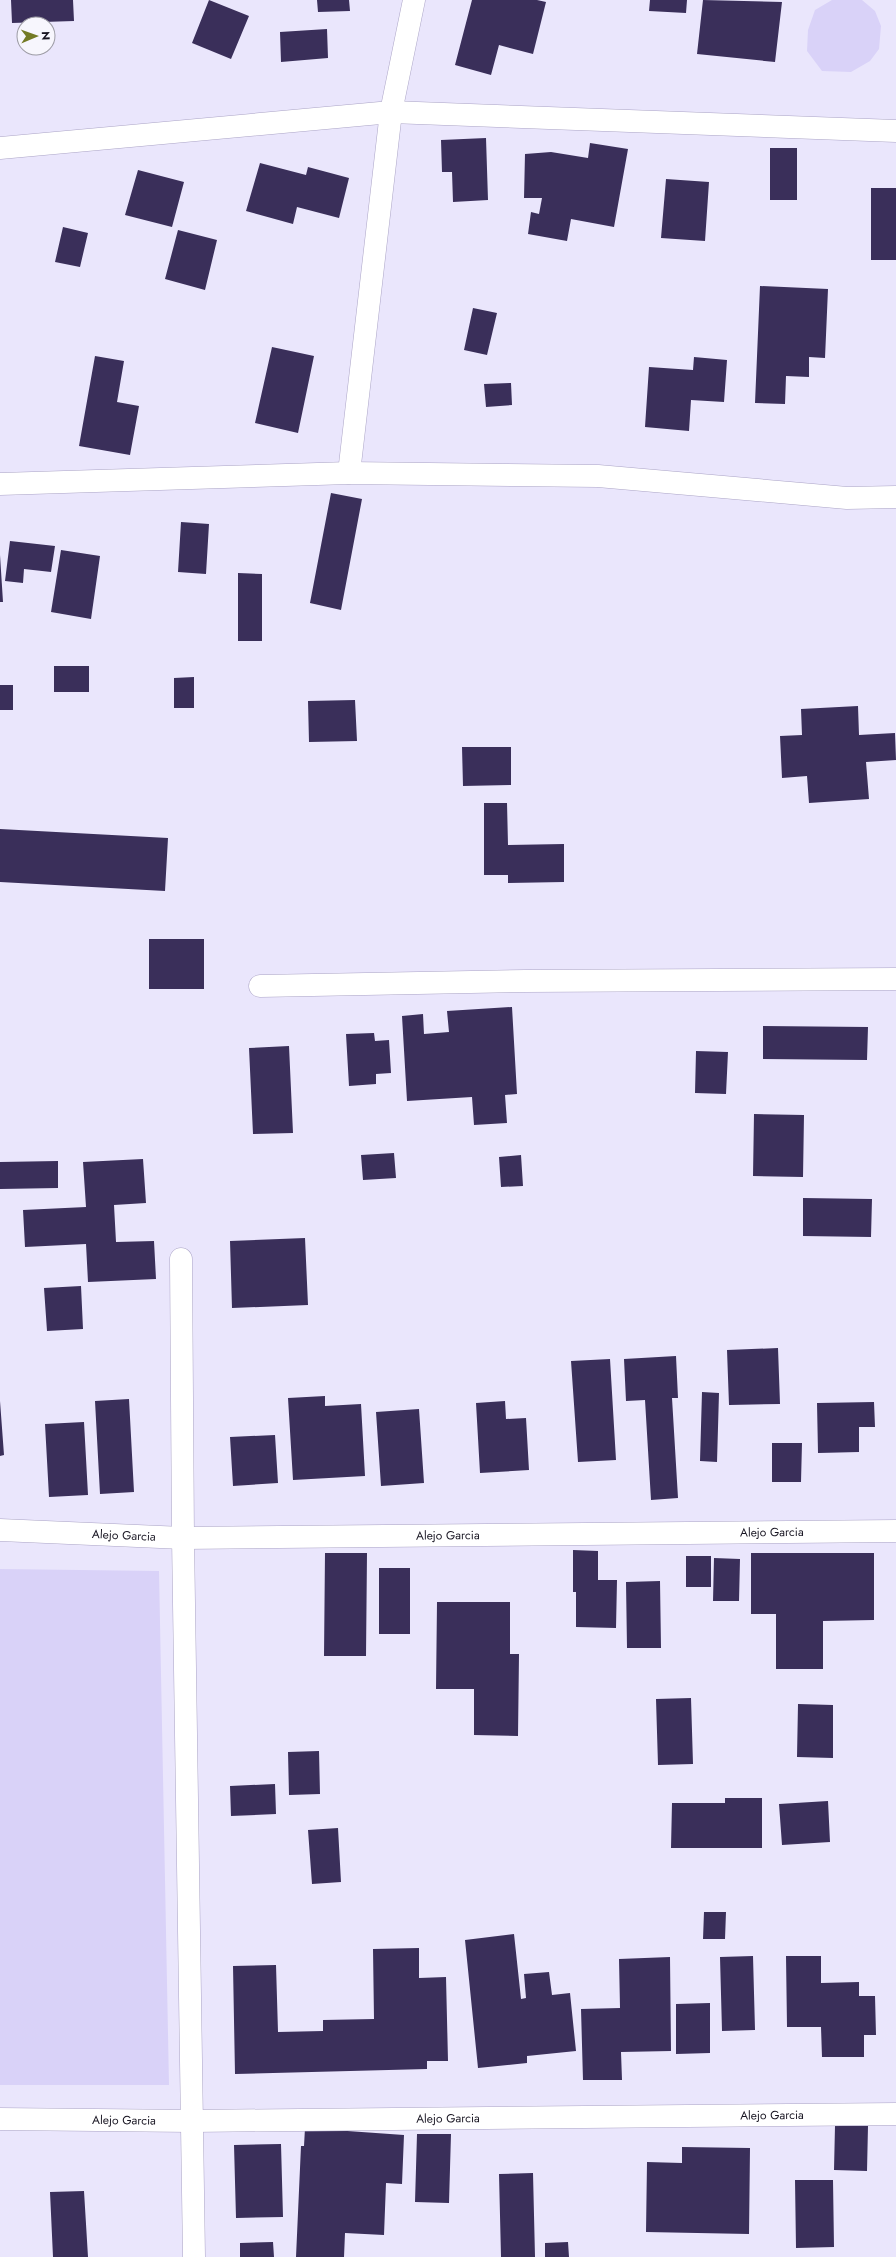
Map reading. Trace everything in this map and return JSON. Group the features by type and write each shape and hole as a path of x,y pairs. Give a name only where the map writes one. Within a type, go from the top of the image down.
{"street":[{"path":"349,472 391,112 414,0"},
{"path":"0,148 391,112 896,131"},
{"path":"0,484 349,472 598,476 847,498 896,497"},
{"path":"260,986 526,981 896,979"},
{"path":"181,1259 183,1538 194,2257"},
{"name":"Alejo Garcia","path":"0,1530 183,1538 896,1531"},
{"name":"Alejo Garcia","path":"0,2119 192,2120 896,2114"}],"shaded area":[{"path":"832,0 862,0 875,11 881,26 879,49 870,61 851,72 822,71 807,51 808,30 815,10"},
{"path":"0,1569 159,1571 169,2085 0,2085"}],"building":[{"path":"11,0 73,0 74,21 56,22 56,16 16,16 16,23 12,23"},
{"path":"209,0 249,16 231,59 192,43"},
{"path":"317,0 349,0 350,11 318,12"},
{"path":"472,0 537,0 546,2 533,54 499,45 491,75 455,65"},
{"path":"650,0 687,0 686,13 649,11"},
{"path":"703,0 782,2 775,62 697,54"},
{"path":"327,29 328,58 281,62 280,32"},
{"path":"486,138 488,200 453,202 452,172 442,172 441,140"},
{"path":"590,143 628,149 614,227 571,219 567,241 528,234 531,212 539,214 542,198 524,198 525,154 551,152 588,158"},
{"path":"770,148 797,148 797,200 770,200"},
{"path":"260,163 306,175 308,167 349,178 339,218 297,207 293,224 246,211"},
{"path":"138,170 184,182 172,227 125,215"},
{"path":"666,179 709,182 705,241 661,238"},
{"path":"871,188 896,188 896,260 871,260"},
{"path":"63,227 88,233 80,267 55,262"},
{"path":"178,230 217,240 205,290 165,279"},
{"path":"760,286 828,289 825,358 809,357 809,377 786,376 785,404 755,403"},
{"path":"473,308 497,313 487,355 464,350"},
{"path":"272,347 314,356 298,433 255,423"},
{"path":"95,356 124,361 117,402 139,406 130,455 79,446"},
{"path":"694,357 727,360 724,402 691,400 689,431 645,427 649,367 693,370"},
{"path":"511,383 512,405 486,407 484,384"},
{"path":"331,493 362,499 341,610 310,603"},
{"path":"181,522 209,524 206,574 178,572"},
{"path":"10,541 55,546 51,572 24,569 23,583 5,581"},
{"path":"61,550 100,556 91,619 51,612"},
{"path":"0,555 3,602 0,602"},
{"path":"238,573 262,574 262,641 238,641"},
{"path":"54,666 89,666 89,692 54,692"},
{"path":"194,677 194,708 174,708 174,678"},
{"path":"0,685 13,685 13,710 0,710"},
{"path":"355,700 357,741 309,742 308,701"},
{"path":"858,706 859,735 895,733 896,760 866,762 869,799 809,803 807,776 782,778 780,736 802,735 801,709"},
{"path":"462,747 511,747 511,785 463,786"},
{"path":"484,803 507,803 508,845 564,844 564,882 508,883 508,875 484,875"},
{"path":"0,829 168,838 165,891 0,882"},
{"path":"149,939 204,939 204,989 149,989"},
{"path":"512,1007 517,1094 505,1095 507,1123 474,1125 472,1097 407,1101 402,1016 423,1014 424,1034 449,1032 447,1011"},
{"path":"763,1026 868,1027 867,1060 763,1059"},
{"path":"374,1033 375,1041 389,1040 391,1073 376,1074 376,1084 349,1086 346,1034"},
{"path":"289,1046 293,1133 253,1134 249,1048"},
{"path":"696,1051 728,1052 726,1094 695,1093"},
{"path":"754,1114 804,1115 803,1177 753,1176"},
{"path":"394,1153 396,1178 363,1180 361,1155"},
{"path":"521,1155 523,1186 501,1187 499,1157"},
{"path":"143,1159 146,1203 114,1205 116,1242 154,1241 156,1279 88,1282 86,1244 25,1247 23,1210 86,1207 83,1162"},
{"path":"58,1161 58,1188 0,1189 0,1162"},
{"path":"803,1198 872,1199 871,1237 803,1236"},
{"path":"305,1238 308,1305 232,1308 230,1241"},
{"path":"81,1286 83,1329 47,1331 44,1288"},
{"path":"778,1348 780,1404 729,1405 727,1350"},
{"path":"676,1356 678,1398 672,1398 678,1498 651,1500 645,1400 626,1401 624,1359"},
{"path":"610,1359 616,1460 578,1462 571,1361"},
{"path":"702,1392 719,1393 717,1462 700,1461"},
{"path":"325,1396 325,1406 361,1404 365,1476 293,1480 288,1398"},
{"path":"129,1399 134,1492 100,1494 95,1401"},
{"path":"0,1401 4,1455 0,1456"},
{"path":"505,1401 506,1419 526,1418 529,1470 480,1473 476,1403"},
{"path":"874,1402 875,1427 859,1427 859,1452 818,1453 817,1403"},
{"path":"419,1409 424,1483 381,1486 376,1412"},
{"path":"84,1422 88,1495 49,1497 45,1424"},
{"path":"275,1435 278,1483 233,1486 230,1437"},
{"path":"772,1443 802,1443 801,1482 772,1482"},
{"path":"573,1550 598,1551 598,1580 617,1580 616,1628 576,1627 576,1592 573,1592"},
{"path":"325,1553 367,1553 366,1656 324,1656"},
{"path":"751,1553 874,1553 874,1620 823,1621 823,1669 776,1669 776,1614 751,1614"},
{"path":"686,1556 711,1556 711,1587 686,1587"},
{"path":"714,1558 740,1559 739,1601 713,1601"},
{"path":"379,1568 410,1568 410,1634 379,1634"},
{"path":"660,1581 661,1648 627,1648 626,1582"},
{"path":"437,1602 510,1602 510,1654 519,1654 518,1736 474,1735 474,1689 436,1689"},
{"path":"691,1698 693,1764 658,1765 656,1699"},
{"path":"798,1704 833,1705 833,1758 797,1757"},
{"path":"319,1751 320,1794 289,1795 288,1752"},
{"path":"275,1784 276,1814 231,1816 230,1786"},
{"path":"725,1798 762,1798 762,1848 671,1848 672,1803 725,1803"},
{"path":"828,1801 830,1842 782,1845 779,1804"},
{"path":"338,1828 341,1882 312,1884 308,1830"},
{"path":"704,1912 726,1912 725,1939 703,1939"},
{"path":"514,1934 521,1999 526,1998 524,1974 549,1972 552,1995 570,1993 576,2051 527,2056 527,2063 478,2068 465,1940"},
{"path":"419,1948 419,1978 446,1977 448,2061 427,2061 427,2069 235,2074 233,1966 276,1965 278,2032 323,2031 323,2020 374,2019 373,1949"},
{"path":"753,1956 755,2030 722,2031 720,1957"},
{"path":"786,1956 821,1956 821,1983 859,1982 859,1996 875,1996 876,2035 864,2035 864,2057 822,2057 821,2027 787,2027"},
{"path":"670,1957 671,2051 621,2052 622,2080 583,2080 581,2009 620,2008 619,1959"},
{"path":"710,2003 710,2053 676,2054 676,2004"},
{"path":"835,2126 868,2126 867,2171 834,2170"},
{"path":"305,2128 404,2135 402,2184 386,2183 384,2235 345,2233 344,2257 296,2257 301,2146 304,2146"},
{"path":"417,2134 451,2134 449,2203 415,2202"},
{"path":"281,2144 283,2217 236,2218 234,2145"},
{"path":"682,2147 750,2148 749,2234 646,2232 647,2162 682,2163"},
{"path":"533,2173 535,2257 501,2257 499,2174"},
{"path":"795,2180 833,2180 834,2247 796,2248"},
{"path":"84,2191 88,2257 53,2257 50,2192"},
{"path":"273,2242 274,2257 240,2257 240,2243"},
{"path":"568,2242 569,2257 545,2257 545,2243"}]}
